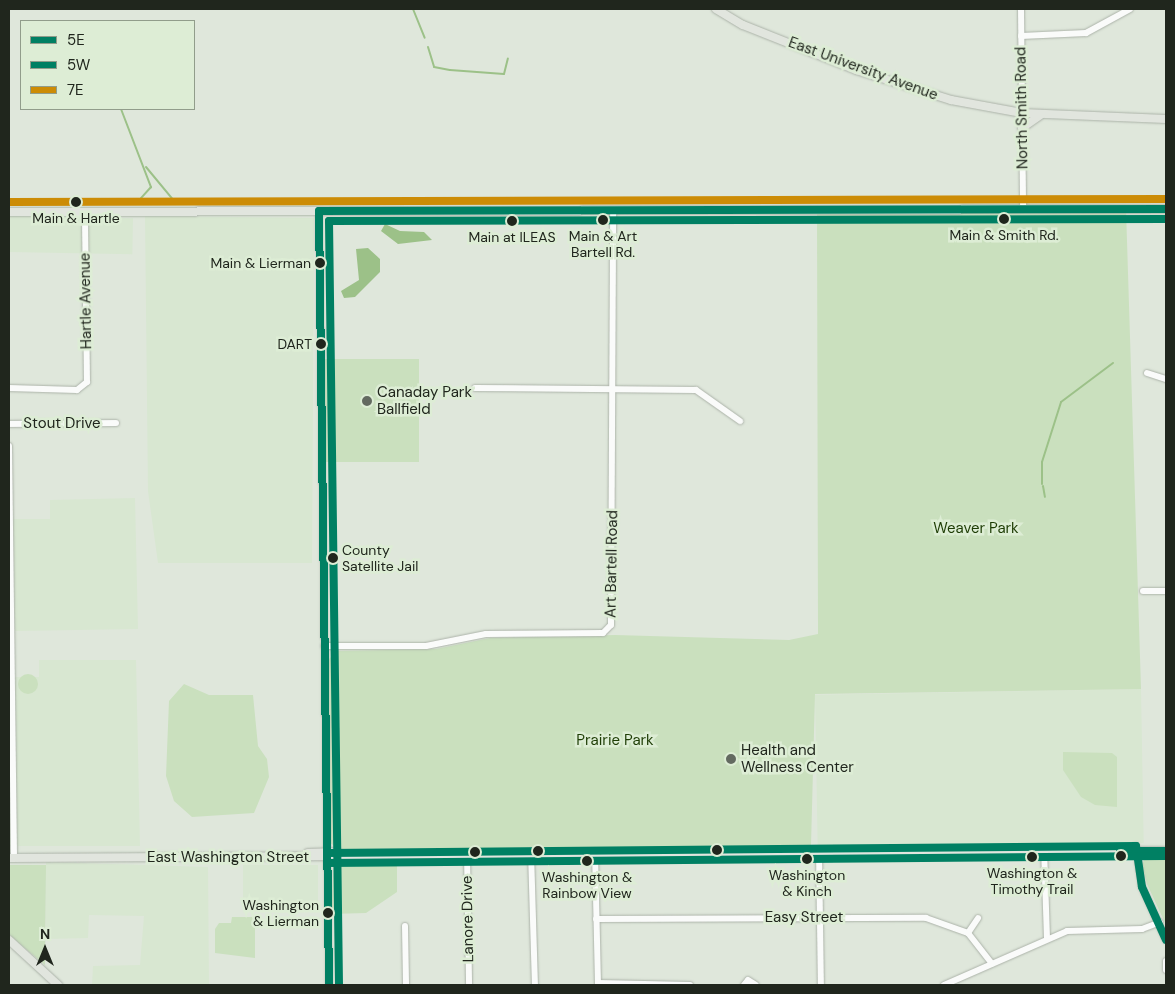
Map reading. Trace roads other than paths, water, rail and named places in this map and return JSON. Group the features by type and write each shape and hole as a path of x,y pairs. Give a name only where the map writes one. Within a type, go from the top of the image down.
{"main road":[{"name":"East University Avenue","path":"716,9 743,25 883,80 951,100 1042,114 1166,120"},
{"path":"1022,128 1042,114"},
{"path":"9,212 1166,209"},
{"name":"East Washington Street","path":"1136,849 1166,846"},
{"name":"East Washington Street","path":"11,856 819,853 1136,849 1166,851"},
{"path":"9,941 58,985"}],"street":[{"name":"North Smith Road","path":"1021,9 1023,208"},
{"path":"1021,36 1086,33 1130,9"},
{"name":"Hartle Avenue","path":"9,388 81,389 88,374 85,211"},
{"path":"319,211 329,985"},
{"name":"Art Bartell Road","path":"324,646 426,646 486,634 606,632 612,618 613,211"},
{"path":"1147,373 1166,379"},
{"path":"476,388 696,390 740,420"},
{"name":"Stout Drive","path":"9,424 116,424"},
{"path":"9,446 11,856"},
{"path":"1143,591 1166,591"},
{"path":"1136,849 1142,887 1160,922 1166,940"},
{"path":"1044,850 1047,938"},
{"path":"819,853 821,985"},
{"name":"Lanore Drive","path":"467,854 469,985"},
{"path":"532,854 535,985"},
{"path":"595,854 598,984 690,985"},
{"name":"Easy Street","path":"596,919 926,918 968,933"},
{"path":"978,918 968,933 992,964"},
{"path":"944,985 1047,938 1076,930 1142,929 1160,922"},
{"path":"405,926 406,985"},
{"path":"1166,962 1166,970"},
{"path":"744,985 748,980 756,985"}],"waterway":[{"path":"413,9 425,38"},
{"path":"428,47 434,67 450,70 504,74 508,58"},
{"path":"121,110 151,187 141,198"},
{"path":"146,167 175,202"},
{"path":"77,203 134,200"},
{"path":"1042,484 1042,462 1061,402 1113,363"},
{"path":"1043,486 1045,497"}],"place":[{"name":"Main & Hartle","path":"76,202"},
{"name":"Main & Smith Rd.","path":"1004,219"},
{"name":"Main & Art Bartell Rd.","path":"603,220"},
{"name":"Main at ILEAS","path":"512,221"},
{"name":"Main & Lierman","path":"320,263"},
{"name":"DART","path":"321,344"},
{"name":"Canaday Park Ballfield","path":"367,401"},
{"name":"County Satellite Jail","path":"333,558"},
{"name":"Health and Wellness Center","path":"731,759"},
{"name":"Washington & Timothy Trail","path":"1032,857"},
{"name":"Washington & Kinch","path":"807,859"},
{"name":"Washington & Rainbow View","path":"587,861"},
{"name":"Washington & Lierman","path":"328,913"}],"park label":[{"name":"Weaver Park","path":"976,529"},
{"name":"Prairie Park","path":"615,741"}]}
